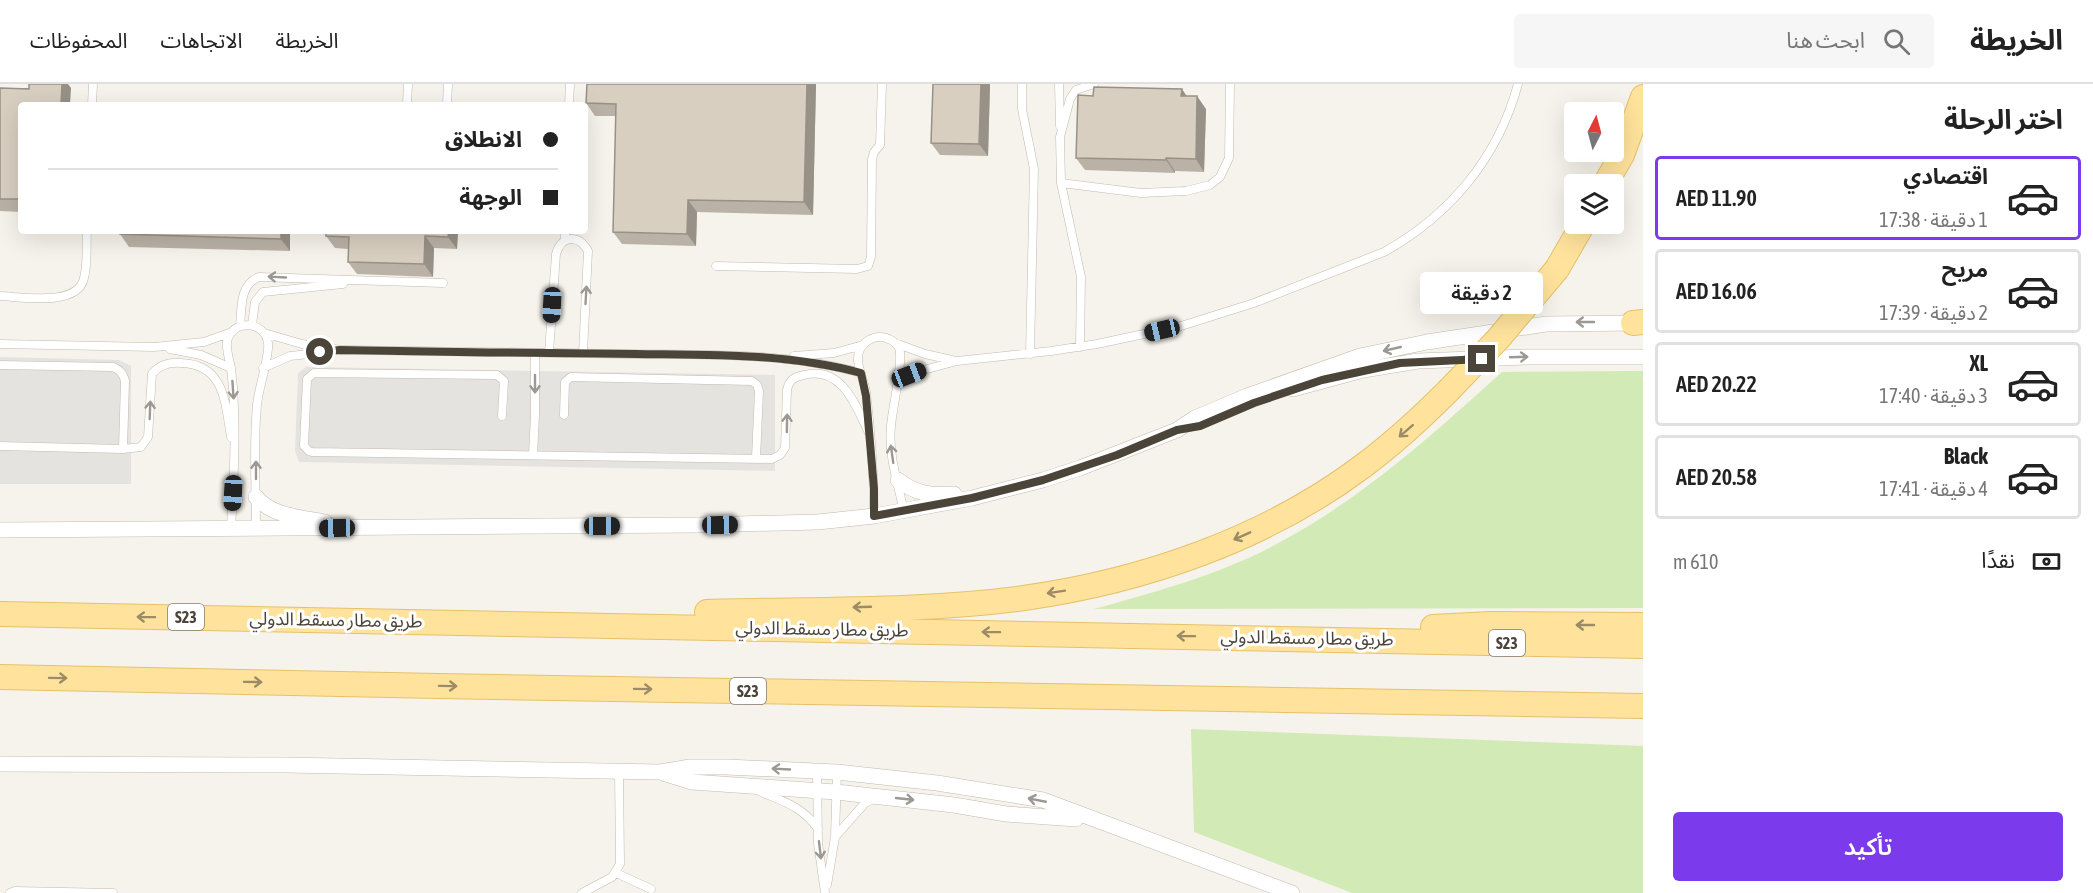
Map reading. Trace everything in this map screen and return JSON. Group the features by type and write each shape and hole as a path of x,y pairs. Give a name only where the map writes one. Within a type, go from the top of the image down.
{"main road":[{"path":"1611,174 1622,155 1643,97"},
{"path":"373,621 912,606 1023,598 1076,589 1178,562 1227,543 1297,509 1362,467 1392,444 1498,339 1557,269 1577,234"},
{"name":"طريق مطار مسقط الدولي","path":"0,614 1643,646"},
{"path":"1371,639 1400,631 1460,625 1643,625"},
{"name":"S23","path":"0,676 1643,706"},
{"path":"1497,703 1643,715"}],"street":[{"path":"1177,430 1195,418 1299,377 1340,362 1404,346 1546,324 1640,323"},
{"path":"0,530 818,522 904,512 1005,490 1080,468 1177,430 1200,426 1254,403 1322,380 1400,363 1528,357 1643,357"},
{"path":"898,480 916,492 926,495 1005,490"},
{"path":"256,497 262,504 278,513 357,528"},
{"path":"0,764 285,765 660,772 690,767 727,766 837,772 920,780 1043,801 1162,843 1292,893"},
{"path":"660,772 692,782 817,790 954,805 1005,814 1092,820"}],"lane":[{"path":"92,102 93,84"},
{"path":"408,84 408,102"},
{"path":"447,102 448,84"},
{"path":"569,102 570,84"},
{"path":"716,266 857,269 868,266 871,257 872,159 880,145 882,84"},
{"path":"1023,84 1024,120 1034,169 1030,354"},
{"path":"1059,84 1061,183 1081,277 1080,346"},
{"path":"1060,136 1070,99 1076,90 1094,84"},
{"path":"1061,183 1141,193 1186,191 1210,185 1220,177 1229,158 1230,84"},
{"path":"897,380 932,367 957,361 1030,354 1080,346 1143,334 1218,315 1365,260 1402,241 1436,217 1471,180 1502,129 1518,84"},
{"path":"0,296 59,297 76,291 85,276 87,234"},
{"path":"565,234 565,240"},
{"path":"549,353 556,254 559,246 565,240 572,238 579,240 588,250 583,354"},
{"path":"240,326 243,291 249,282 259,277 443,283"},
{"path":"252,325 256,298 267,290 378,282"},
{"path":"0,344 154,347 204,342 231,332 240,326 252,325 264,333 302,344 340,350"},
{"path":"231,332 227,346 235,423 231,529"},
{"path":"256,529 256,413 268,346 264,333"},
{"path":"874,516 874,489 865,384 858,362 859,352 870,339 879,337 888,338 895,343 925,354 957,361"},
{"path":"895,343 900,350 900,367 890,429 893,464 904,512"},
{"path":"784,358 834,353 863,345"},
{"path":"154,347 201,355 231,368"},
{"path":"263,368 290,356 340,350 784,358 812,361 861,373"},
{"path":"533,455 535,353"},
{"path":"0,446 137,448 147,441 152,374 162,366 182,363 202,368 219,383 224,394 234,456"},
{"path":"0,365 113,367 117,369 124,376 125,381 123,449"},
{"path":"502,416 504,381 497,375 314,373 307,379 304,446 312,452 772,459 783,452 786,443 788,386 796,377 808,374 824,375 838,382 852,397 869,433"},
{"path":"564,415 565,382 571,377 752,381 757,385 759,391 756,458"},
{"path":"582,893 608,880 616,873 621,859 619,771"},
{"path":"817,771 818,829 825,892"},
{"path":"825,892 835,837 837,772"},
{"path":"747,786 799,809 809,816 818,829"},
{"path":"835,837 866,803 879,796"},
{"path":"616,873 651,889"},
{"path":"10,893 15,891 113,893"}],"green space":[{"path":"1643,371 1643,608 1094,609 1166,588 1237,563 1312,524 1397,463 1502,372"},
{"path":"1191,729 1643,746 1643,893 1352,893 1194,832"}],"shaded area":[{"path":"0,357 119,360 131,366 131,484 0,484"},
{"path":"306,367 775,375 775,471 299,462 295,451 298,373"}],"building":[{"path":"29,84 62,84 61,102 18,102 18,199 0,199 0,88 29,89"},
{"path":"587,84 807,84 804,202 688,200 687,234 613,232 616,104 586,102"},
{"path":"933,84 981,84 979,144 931,143"},
{"path":"1094,87 1182,89 1181,96 1197,96 1196,159 1076,158 1078,95 1093,96"},
{"path":"120,234 281,234 281,239"},
{"path":"326,234 448,234 448,237 425,236 424,264 348,262 349,237 326,236"}],"route":[{"path":"320,352 340,350 663,354 784,358 812,361 861,373 865,384 874,489 874,516 972,498 1043,480 1117,455 1177,430 1200,426 1254,403 1322,380 1400,363 1482,359"}]}
